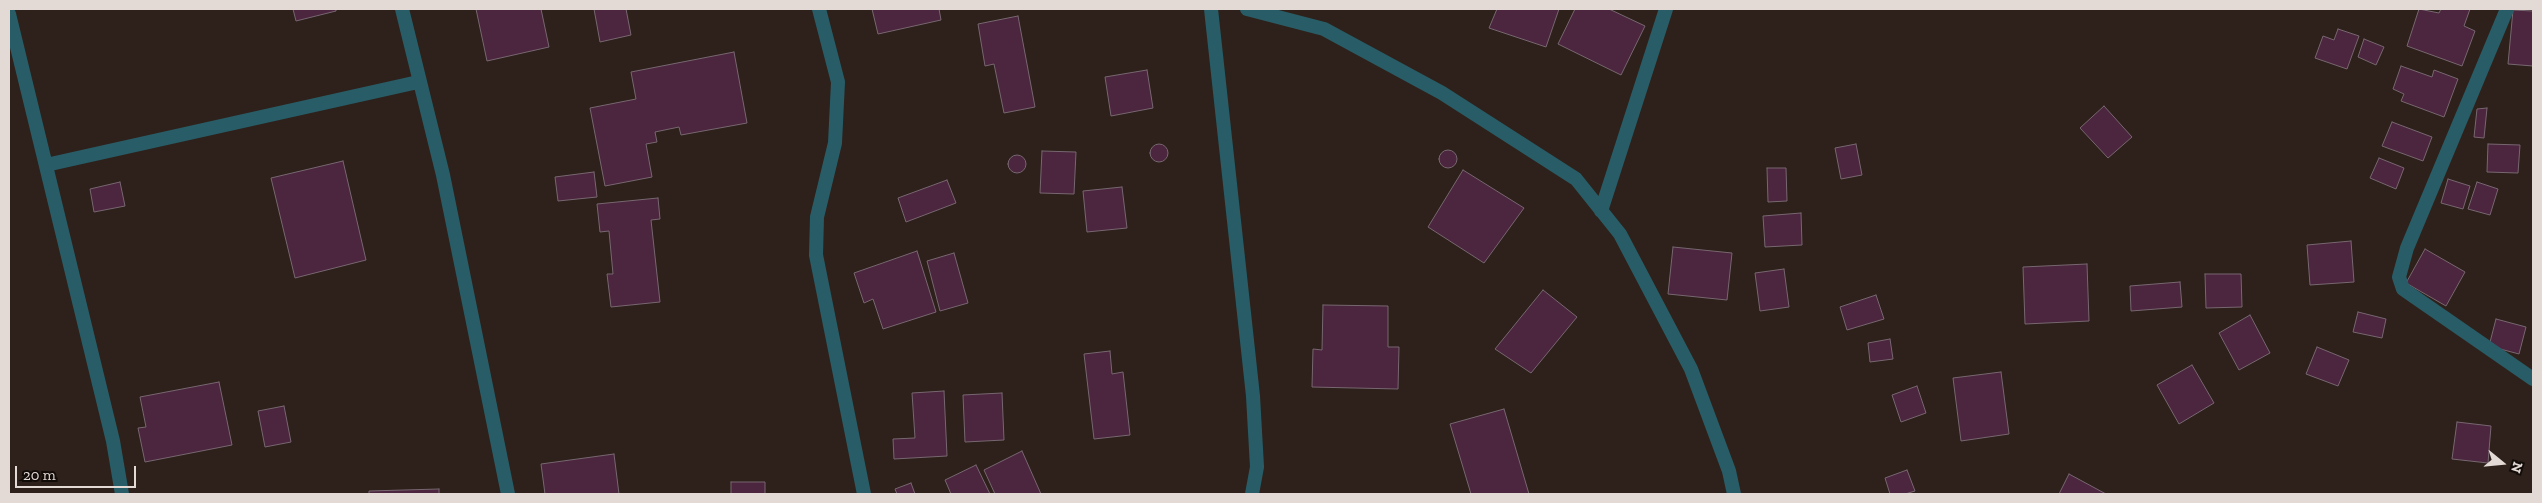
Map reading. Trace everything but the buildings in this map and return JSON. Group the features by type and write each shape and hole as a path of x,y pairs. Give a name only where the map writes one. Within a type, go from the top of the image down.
{"street":[{"path":"402,9 418,82 443,175 508,494"},
{"path":"818,9 838,82 835,143 817,217 816,255 864,494"},
{"path":"1211,9 1254,396 1257,467 1252,494"},
{"path":"1247,9 1324,29 1442,92 1576,179 1620,234 1690,370 1729,471 1734,494"},
{"path":"1601,211 1666,9"},
{"path":"2507,9 2406,248 2399,277 2403,289 2533,379"},
{"path":"9,14 113,441 122,494"},
{"path":"46,164 418,82"}]}
